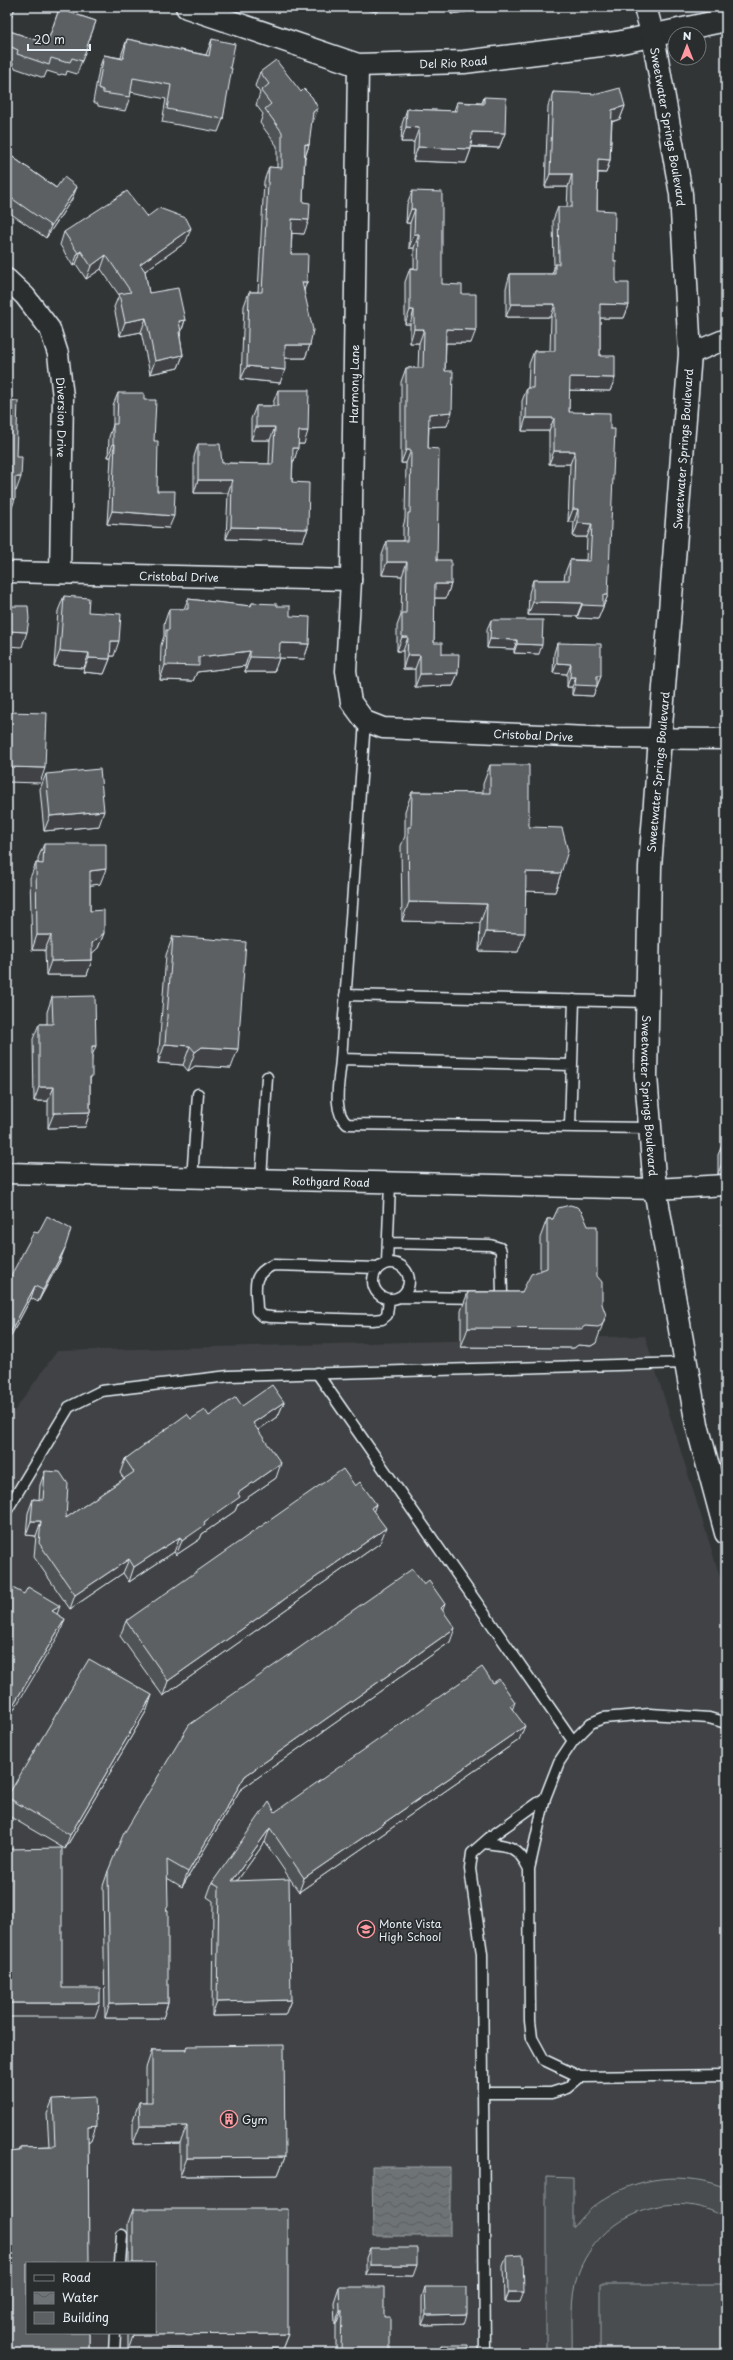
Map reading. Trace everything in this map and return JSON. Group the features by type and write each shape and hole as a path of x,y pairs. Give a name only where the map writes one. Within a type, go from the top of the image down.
{"main road":[{"name":"Del Rio Road","path":"187,7 358,65 464,62 617,43 726,20"},
{"name":"Sweetwater Springs Boulevard","path":"645,7 652,36 681,194 690,354 650,867 646,1076 655,1189 697,1425 726,1534"}],"street":[{"name":"Harmony Lane","path":"358,65 351,580 346,671 351,702 365,721"},
{"name":"Diversion Drive","path":"7,279 25,296 50,329 58,354 63,397 60,573"},
{"path":"690,354 726,339"},
{"name":"Cristobal Drive","path":"7,572 351,580"},
{"name":"Cristobal Drive","path":"365,721 383,728 726,739"},
{"name":"Rothgard Road","path":"7,1173 192,1179 655,1189 726,1185"}],"lane":[{"path":"365,721 341,1059 338,1109 341,1118 347,1124 649,1128"},
{"path":"345,995 647,1002"},
{"path":"570,1127 574,1000"},
{"path":"341,1059 572,1065"},
{"path":"261,1180 267,1077"},
{"path":"192,1179 198,1094"},
{"path":"388,1243 490,1245 500,1248 502,1294 497,1298 394,1298 380,1295 374,1287 373,1277 382,1266 388,1243 390,1183"},
{"path":"397,1264 405,1270 409,1280 407,1290 394,1298 387,1315 382,1319 271,1317 262,1316 257,1311 257,1277 261,1271 273,1265 382,1266 397,1264"},
{"path":"7,1510 69,1407 101,1391 229,1376 686,1363"},
{"path":"317,1373 573,1741"},
{"path":"726,1723 709,1718 650,1714 602,1718 591,1723 573,1741 559,1762 545,1798 529,1869 530,2021 532,2038 544,2060 580,2077 726,2075"},
{"path":"485,2353 482,1954 470,1869 472,1853 545,1798"},
{"path":"484,1843 503,1845 515,1850 523,1855 529,1869"},
{"path":"484,2093 551,2093 567,2088 580,2077"},
{"path":"120,2262 122,2235"},
{"path":"114,2353 115,2334"}],"shaded area":[{"name":"Monte Vista High School","path":"645,1336 726,1596 726,2353 7,2353 7,1421 57,1351"},
{"path":"546,2177 573,2178 573,2228 592,2208 614,2193 629,2186 661,2179 694,2179 726,2188 726,2218 705,2209 683,2205 661,2206 639,2212 620,2222 602,2236 588,2253 578,2274 572,2303 572,2353 546,2353"},
{"path":"600,2284 726,2284 726,2353 600,2353"}],"water":[{"path":"372,2167 450,2167 450,2236 373,2236"}],"building":[{"path":"7,7 14,7 7,22"},
{"path":"59,9 96,21 82,61 72,58 70,62 65,62 51,58 49,65 17,54 18,50 7,45 7,30 47,44"},
{"path":"127,39 209,56 212,39 235,44 223,119 167,109 171,85 133,78 130,97 103,93 103,90 98,88 104,55 123,59"},
{"path":"276,60 301,92 304,89 312,97 318,108 313,112 309,145 305,144 303,202 310,203 309,220 292,219 291,254 308,254 307,282 302,282 313,330 310,345 285,345 285,370 247,366 249,292 262,292 269,167 282,168 282,132 265,109 271,104 261,91 269,84 260,72"},
{"path":"620,88 625,106 612,110 610,160 598,159 597,210 615,211 614,261 616,261 616,283 629,283 629,305 600,304 600,356 615,356 615,378 570,377 569,412 610,413 610,429 615,429 608,595 603,595 603,606 582,605 582,603 533,602 533,580 569,580 570,560 590,561 592,524 578,523 578,509 573,509 575,451 554,451 554,418 526,418 527,388 533,388 534,351 555,351 555,304 511,304 510,274 555,274 555,264 559,264 558,207 572,207 572,174 550,174 553,92 598,94"},
{"path":"484,97 506,98 505,133 472,132 471,149 418,147 419,128 406,127 407,109 457,111 457,102 484,104"},
{"path":"7,153 56,188 64,177 77,187 51,226 7,195"},
{"path":"127,191 147,217 159,208 186,218 191,228 140,264 145,271 149,293 178,288 185,320 179,321 181,332 179,332 183,355 155,361 146,318 125,322 119,294 131,292 106,255 91,266 81,251 78,253 64,232"},
{"path":"412,191 442,192 442,284 462,285 462,294 476,294 476,330 446,329 445,371 453,371 452,412 429,414 428,448 439,449 437,560 451,560 451,584 435,584 434,643 442,643 442,654 459,654 458,673 420,674 420,655 407,655 408,637 402,637 402,613 406,613 407,562 387,562 387,541 407,541 408,513 410,513 411,450 406,450 406,368 423,368 424,329 414,329 414,310 410,310 410,268 418,269 419,234 414,234 415,209 411,209"},
{"path":"278,390 309,390 308,431 299,431 298,448 293,448 292,482 309,483 308,529 231,527 232,480 198,480 198,444 220,444 222,463 273,464 275,427 256,427 256,406 278,406"},
{"path":"118,393 144,393 144,400 156,400 154,441 158,441 157,491 175,491 174,516 112,511 115,444 113,444 113,424 117,424"},
{"path":"7,400 18,401 16,457 22,457 21,477 15,477 15,499 7,498"},
{"path":"64,596 89,598 88,612 121,614 119,641 111,641 110,659 89,658 89,653 60,651"},
{"path":"188,599 251,606 252,603 290,606 290,616 310,617 309,644 280,643 279,658 250,657 250,651 199,657 199,666 165,665 166,630 169,630 169,609 188,609"},
{"path":"7,606 28,606 29,619 27,632 8,631 8,649 7,649"},
{"path":"491,620 543,620 542,645 517,644 517,640 490,639"},
{"path":"557,643 601,644 601,676 597,676 597,686 575,685 576,677 570,677 571,664 557,663"},
{"path":"7,712 47,713 45,768 7,767"},
{"path":"490,765 529,765 529,827 562,828 568,851 561,873 526,872 525,933 486,932 487,904 409,902 408,827 411,827 412,792 490,793"},
{"path":"100,769 104,811 50,816 46,774"},
{"path":"44,844 106,844 106,869 90,871 90,911 104,910 104,933 92,943 92,960 51,961 51,935 37,935 36,863 43,864"},
{"path":"173,936 246,942 238,1049 202,1047 195,1052 190,1046 165,1044"},
{"path":"95,996 96,1046 92,1046 90,1112 54,1113 54,1087 39,1087 39,1024 53,1024 52,997"},
{"path":"722,1145 726,1145 726,1164 722,1163"},
{"path":"570,1205 577,1207 582,1212 588,1226 597,1226 597,1276 602,1282 602,1304 606,1315 602,1325 598,1327 585,1326 581,1329 468,1328 468,1292 522,1292 531,1274 547,1268 547,1219 553,1219 558,1208"},
{"path":"47,1216 71,1229 65,1248 43,1290 35,1286 9,1335 7,1333 7,1283 34,1232 38,1233"},
{"path":"272,1385 284,1402 253,1423 281,1463 238,1493 240,1497 204,1522 205,1525 182,1541 180,1537 134,1567 129,1559 75,1595 39,1543 41,1521 31,1521 33,1499 43,1500 45,1471 60,1472 68,1484 66,1518 134,1472 125,1459 187,1414 191,1419 205,1410 209,1416 236,1397 242,1406"},
{"path":"343,1469 355,1486 360,1482 376,1504 371,1508 386,1528 168,1681 126,1621"},
{"path":"412,1569 424,1585 429,1581 445,1604 441,1608 455,1628 245,1776 188,1872 167,1860 168,1906 166,1910 168,1911 168,2003 110,2004 108,1871 123,1835 189,1725"},
{"path":"7,1585 24,1594 28,1587 60,1606 52,1611 65,1619 7,1715"},
{"path":"89,1659 152,1695 70,1835 7,1797"},
{"path":"482,1667 493,1683 499,1679 515,1702 510,1706 525,1726 304,1878 270,1828 232,1881 289,1879 291,2000 217,2002 219,1887 212,1883 269,1802 275,1812"},
{"path":"62,1848 62,1988 100,1988 100,2003 7,2003 7,1849"},
{"name":"Gym","path":"284,2045 285,2157 187,2158 187,2126 140,2126 139,2102 152,2102 152,2050 187,2050 187,2046"},
{"path":"95,2097 96,2126 88,2127 89,2262 26,2262 26,2334 89,2334 89,2353 8,2353 7,2152 20,2151 20,2147 55,2146 53,2099"},
{"path":"133,2209 288,2209 288,2334 133,2335 156,2334 156,2262 133,2262"},
{"path":"370,2248 417,2248 417,2265 370,2265"},
{"path":"523,2255 524,2292 508,2292 507,2256"},
{"path":"339,2287 384,2287 384,2317 390,2317 390,2353 341,2353 342,2310 340,2310"},
{"path":"425,2287 467,2287 467,2314 426,2315"},
{"path":"441,2345 468,2345 468,2353 441,2353"}],"place":[{"name":"Monte Vista High School","path":"366,1929"},
{"name":"Gym","path":"229,2119"}]}
